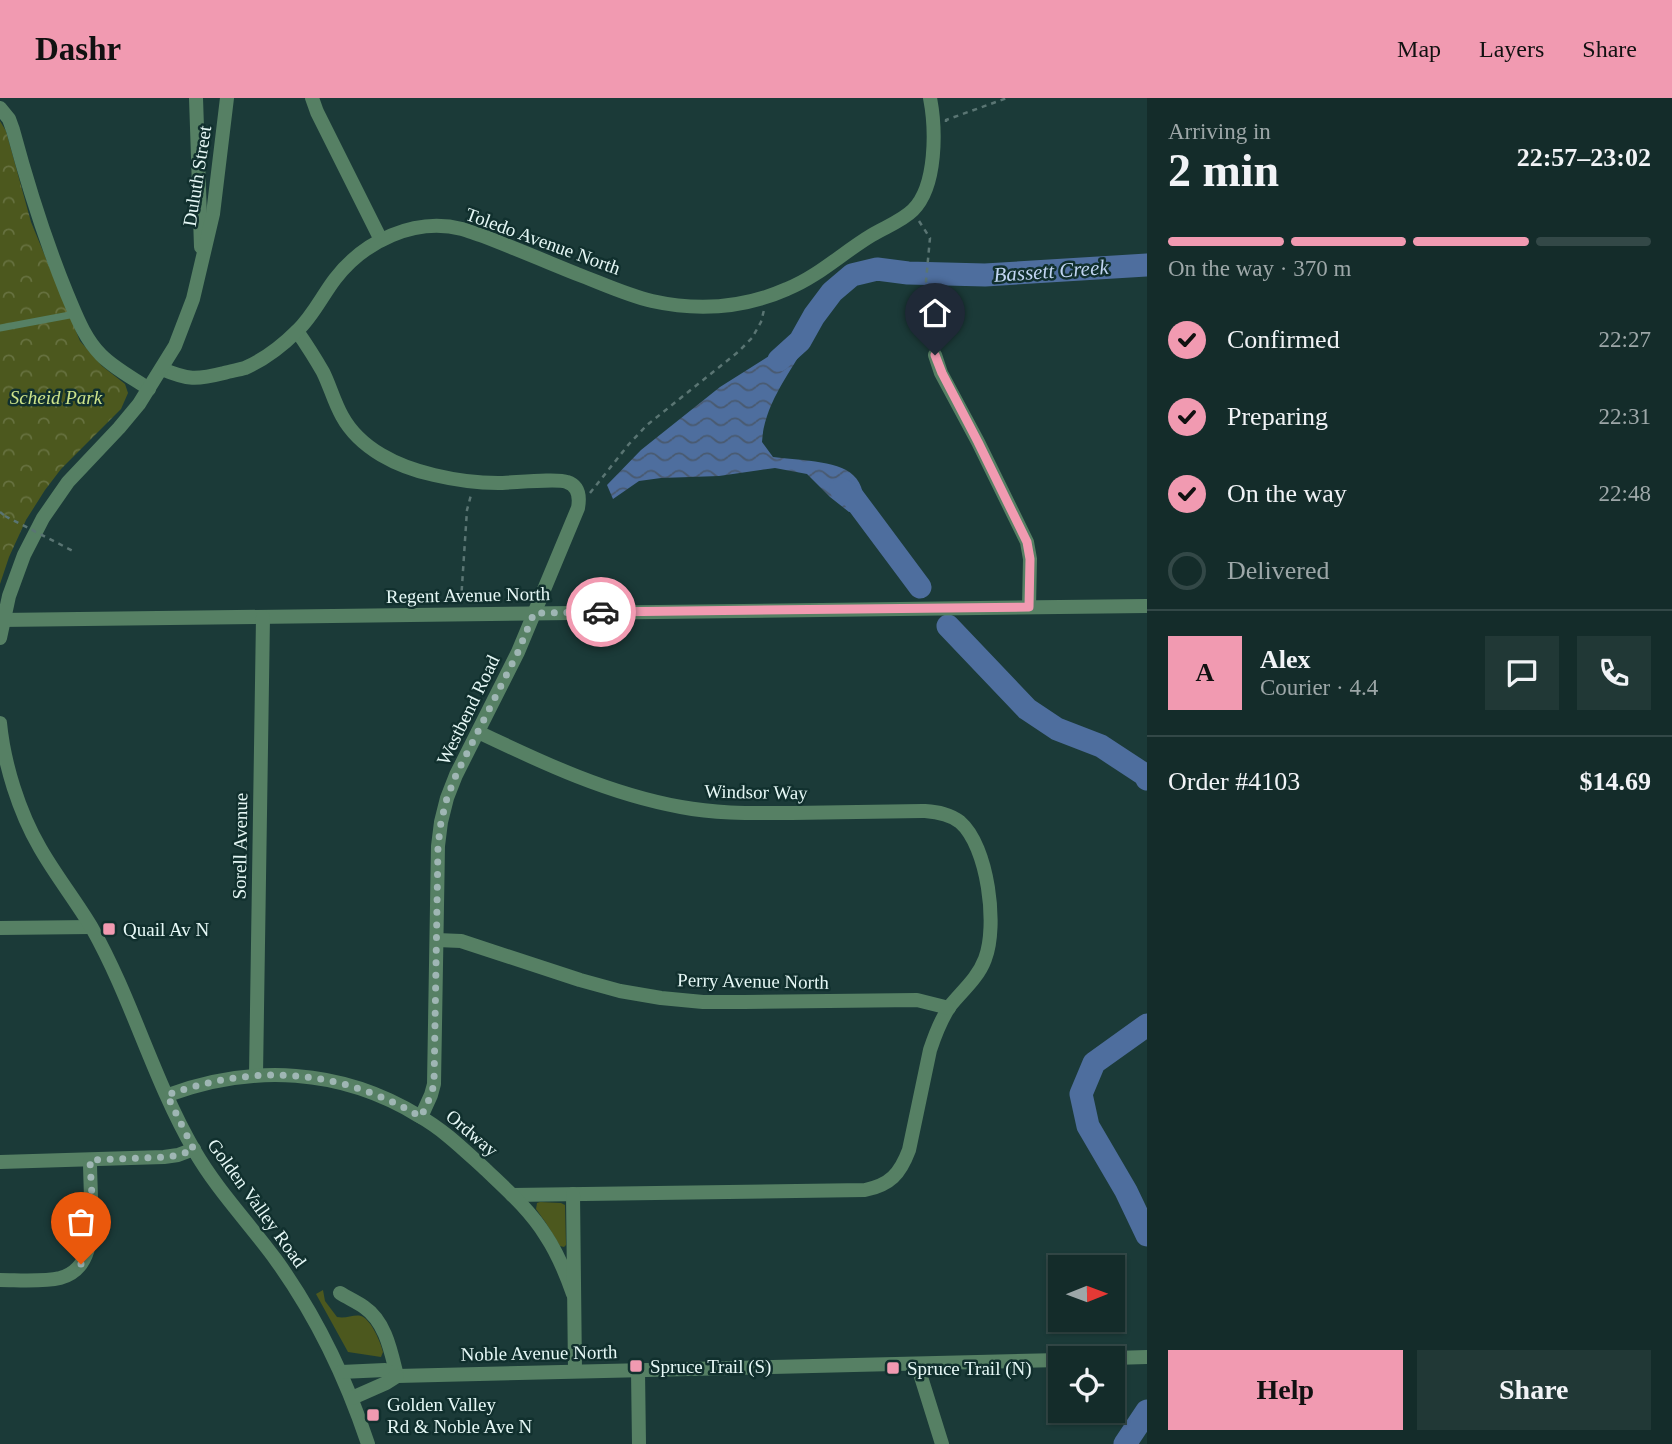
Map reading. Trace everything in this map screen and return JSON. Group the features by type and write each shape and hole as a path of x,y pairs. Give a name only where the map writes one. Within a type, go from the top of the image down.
{"street":[{"name":"Duluth Street","path":"196,98 201,259"},
{"name":"Duluth Street","path":"0,638 9,596 24,555 43,517 68,482 139,404 162,369 184,325 214,214 228,98"},
{"path":"312,98 381,240"},
{"name":"Toledo Avenue North","path":"162,369 181,377 197,379 244,368 297,331 352,260 381,240 413,228 460,228 651,301 685,306 720,306 754,301 818,274 914,209 927,186 935,138 930,98"},
{"path":"0,108 13,130 37,215 89,340 101,355 149,388"},
{"path":"297,331 323,373 343,418 356,435 375,451 398,463 432,475 463,481 566,481 577,489 580,496"},
{"path":"935,355 1027,542 1030,559 1029,607"},
{"name":"Westbend Road","path":"421,1117 434,1084 438,846 447,798 518,652 578,508 580,496"},
{"name":"Regent Avenue North","path":"2,620 1147,606"},
{"name":"Sorell Avenue","path":"256,1075 263,617"},
{"path":"0,723 4,766"},
{"name":"Windsor Way","path":"478,732 590,782 681,807 717,813 925,811 950,815 961,823 976,842 987,881 991,929 990,943 980,970 949,1007"},
{"name":"Golden Valley Road","path":"4,766 39,846 91,927 109,961 194,1150 217,1186 276,1259 312,1315 352,1398 368,1444"},
{"path":"0,928 91,927"},
{"name":"Perry Avenue North","path":"437,940 461,941 580,980 661,998 703,1002 918,1000 949,1007"},
{"path":"512,1195 865,1190 887,1183 904,1165 930,1050 949,1007"},
{"name":"Ordway","path":"167,1095 203,1084 256,1075 297,1076 347,1084 377,1094 421,1117 459,1145 512,1195 546,1236 573,1294"},
{"path":"0,1162 164,1157 194,1150"},
{"path":"0,1280 61,1278 81,1264 88,1252 91,1236 90,1160"},
{"name":"Ordway","path":"573,1194 575,1371"},
{"path":"340,1293 365,1308 380,1325 397,1376"},
{"path":"1125,1358 1147,1357"},
{"name":"Noble Avenue North","path":"341,1373 385,1370 397,1376 1048,1360"},
{"path":"916,1364 943,1444"},
{"path":"638,1371 639,1444"},
{"name":"Noble Avenue North","path":"352,1398 397,1376"}],"lane":[{"path":"0,328 76,314"}],"path":[{"path":"946,133 946,120 1007,98"},
{"path":"919,221 930,238 926,282 935,334 935,355"},
{"path":"580,496 588,496 647,425 752,338 765,309"},
{"path":"461,604 467,510 471,495 482,494"},
{"path":"0,512 73,551"}],"green space":[{"name":"Scheid Park","path":"0,121 6,131 31,222 80,341 102,366 125,384 128,393 121,409 61,469 45,490 26,520 0,584"},
{"path":"537,1203 565,1205 564,1247 560,1246 536,1209"},
{"path":"323,1290 325,1301 337,1317 365,1318 380,1343 383,1352 381,1357 348,1352 316,1294"}],"water":[{"path":"796,339 805,346 772,404 762,442 773,457 827,464 846,470 859,483 866,510 849,512 807,474 775,468 719,476 639,481 613,499 607,485 641,450 720,387"}],"waterway":[{"name":"Bassett Creek","path":"779,360 800,341 832,292 852,275 877,269 908,273 985,275 1147,265"},
{"name":"Bassett Creek","path":"841,489 853,497 920,587"},
{"name":"Bassett Creek","path":"948,626 1027,709 1057,729 1101,746 1147,779"},
{"name":"Bassett Creek","path":"1147,1025 1094,1063 1081,1094 1088,1126 1126,1191 1147,1235"},
{"name":"Bassett Creek","path":"1125,1444 1147,1411"}],"way so far":[{"path":"81,1264 88,1252 91,1236 90,1160 164,1157 194,1150 167,1095 232,1078 256,1075 288,1076 347,1084 393,1101 421,1117 434,1084 438,846 447,798 518,652 534,613 601,612"}],"place":[{"name":"Quail Av N","path":"109,929"},
{"name":"Spruce Trail (S)","path":"636,1366"},
{"name":"Spruce Trail (N)","path":"893,1368"},
{"name":"Golden Valley Rd & Noble Ave N","path":"373,1415"}],"route":[{"path":"601,612 1029,607 1030,559 1027,542 935,355"}]}
